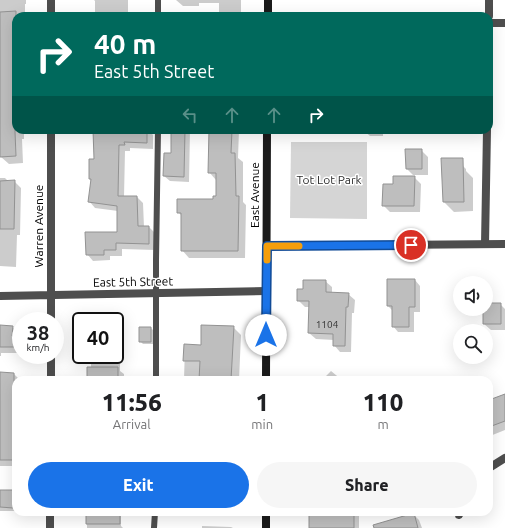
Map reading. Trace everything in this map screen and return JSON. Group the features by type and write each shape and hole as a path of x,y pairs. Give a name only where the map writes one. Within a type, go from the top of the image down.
{"street":[{"path":"51,0 51,12"},
{"path":"268,0 268,12"},
{"path":"489,0 489,12"},
{"path":"493,23 505,23"},
{"name":"Warren Avenue","path":"51,134 51,312"},
{"name":"East Avenue","path":"266,376 267,134"},
{"path":"485,244 487,134"},
{"path":"267,246 505,244"},
{"name":"East 5th Street","path":"0,296 266,291"},
{"path":"51,364 51,376"},
{"path":"493,466 505,458"},
{"path":"50,516 50,528"},
{"path":"266,516 266,528"}],"lane":[{"path":"158,0 158,12"},
{"path":"156,376 158,134"},
{"path":"154,528 155,516"}],"green space":[{"name":"Tot Lot Park","path":"291,142 367,142 367,219 290,218"}],"building":[{"path":"16,11 12,12 12,134 15,134 16,156 0,157 0,12"},
{"path":"93,134 147,134 147,143 124,142 125,145 119,145 118,196 137,196 138,226 149,226 149,244 116,243 116,250 104,250 104,255 86,255 85,232 117,232 117,206 88,202 91,179 89,179 89,159 94,159"},
{"path":"171,134 185,134 184,177 163,176 164,153 171,153"},
{"path":"209,134 232,134 231,153 235,153 236,196 239,196 238,251 181,251 181,213 177,213 177,199 213,199 213,196 216,196 216,173 208,173"},
{"path":"405,149 422,149 422,169 406,169"},
{"path":"441,158 463,158 464,202 443,202"},
{"path":"393,176 415,176 414,206 382,206 383,184 393,184"},
{"path":"15,180 14,229 0,229 0,181"},
{"path":"387,279 415,279 415,307 409,307 409,327 392,327 392,306 387,306"},
{"path":"303,280 326,280 326,292 349,293 348,307 346,307 345,346 333,346 333,334 308,333 309,301 297,301 297,289 303,289"},
{"path":"493,303 501,303 501,324 483,324 483,316 493,316"},
{"path":"0,325 12,326 12,347 0,347"},
{"path":"201,325 234,326 231,376 199,376 200,361 183,361 184,344 201,345"},
{"path":"139,327 151,327 151,342 139,342"},
{"path":"87,367 118,367 118,376 87,376"},
{"path":"0,372 14,373 14,376 12,376 12,460 0,460"},
{"path":"505,394 505,421 493,426 493,398"},
{"path":"0,490 12,490 12,508 0,507"},
{"path":"86,516 120,516 120,524 86,524"},
{"path":"309,516 354,516 354,528 309,528"},
{"path":"404,516 415,516 418,528 374,528 373,525"}],"slow traffic":[{"path":"267,260 267,246 299,246"}],"route":[{"path":"266,335 267,246 411,245"}]}
